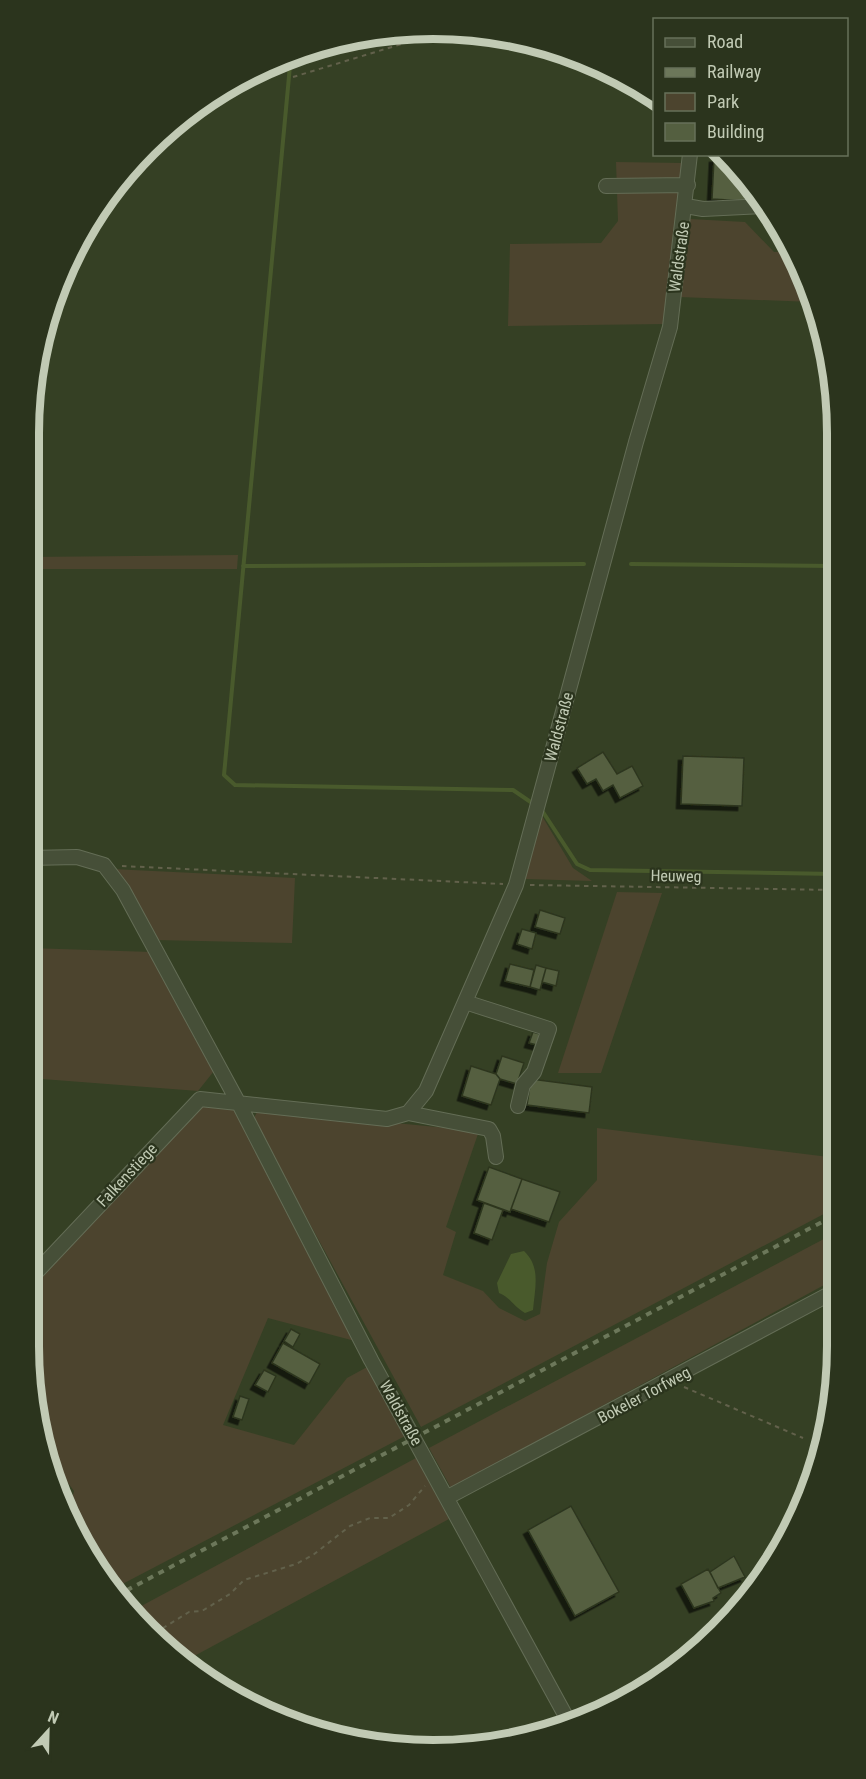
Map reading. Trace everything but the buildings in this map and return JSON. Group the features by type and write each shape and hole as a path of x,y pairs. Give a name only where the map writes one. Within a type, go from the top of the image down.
{"street":[{"name":"Waldstraße","path":"408,1113 426,1091 516,885 636,442 670,327 686,206 690,156"},
{"path":"606,186 688,185"},
{"path":"686,206 704,209 756,206"},
{"path":"39,858 77,857 104,865"},
{"name":"Waldstraße","path":"104,865 123,890 238,1102 371,1360 566,1717"},
{"path":"465,1002 549,1029 534,1072 523,1085 518,1106"},
{"name":"Falkenstiege","path":"39,1268 200,1099 238,1102"},
{"path":"238,1102 387,1119 408,1113 489,1129 493,1136 495,1157"},
{"name":"Bokeler Torfweg","path":"448,1497 671,1381 827,1295"}],"path":[{"path":"293,77 416,40"},
{"name":"Heuweg","path":"104,865 516,885 827,890"},
{"path":"671,1381 803,1438"},
{"path":"160,1630 189,1612 202,1611 230,1594 244,1580 296,1564 313,1555 350,1526 370,1518 389,1518 409,1505 434,1473"}],"green space":[{"path":"616,162 682,163 665,324 508,326 510,244 601,243 618,221"},
{"path":"690,219 745,222 774,252 782,252 804,302 679,297"},
{"path":"238,555 237,569 39,569 39,557"},
{"path":"542,816 573,868 592,881 525,879"},
{"path":"112,869 295,878 292,943 156,940"},
{"path":"617,892 662,893 601,1073 558,1073"},
{"path":"39,948 152,952 214,1071 198,1091 39,1079"},
{"path":"203,1104 235,1108 355,1341 268,1318 223,1425 294,1445 347,1378 369,1366 407,1435 120,1585 105,1565 80,1520 71,1502 74,1491 60,1472 52,1448 42,1397 40,1372 39,1277"},
{"path":"258,1110 479,1131 446,1227 456,1232 443,1275 483,1291 499,1308 525,1321 540,1314 547,1263 559,1222 597,1180 597,1128 827,1157 827,1212 421,1427 253,1120"},
{"path":"827,1237 827,1283 451,1488 429,1448"},
{"path":"416,1458 449,1519 191,1658 154,1625 138,1608"}],"shaded area":[{"path":"524,1251 533,1264 536,1278 533,1310 525,1313 499,1293 497,1283 511,1254"}],"waterway":[{"path":"290,66 224,775 235,785 513,790 535,805"},
{"path":"243,566 584,564"},
{"path":"631,564 827,566"},
{"path":"541,809 577,864 590,870 827,874"}],"railway":[{"path":"125,1591 827,1219"}]}
